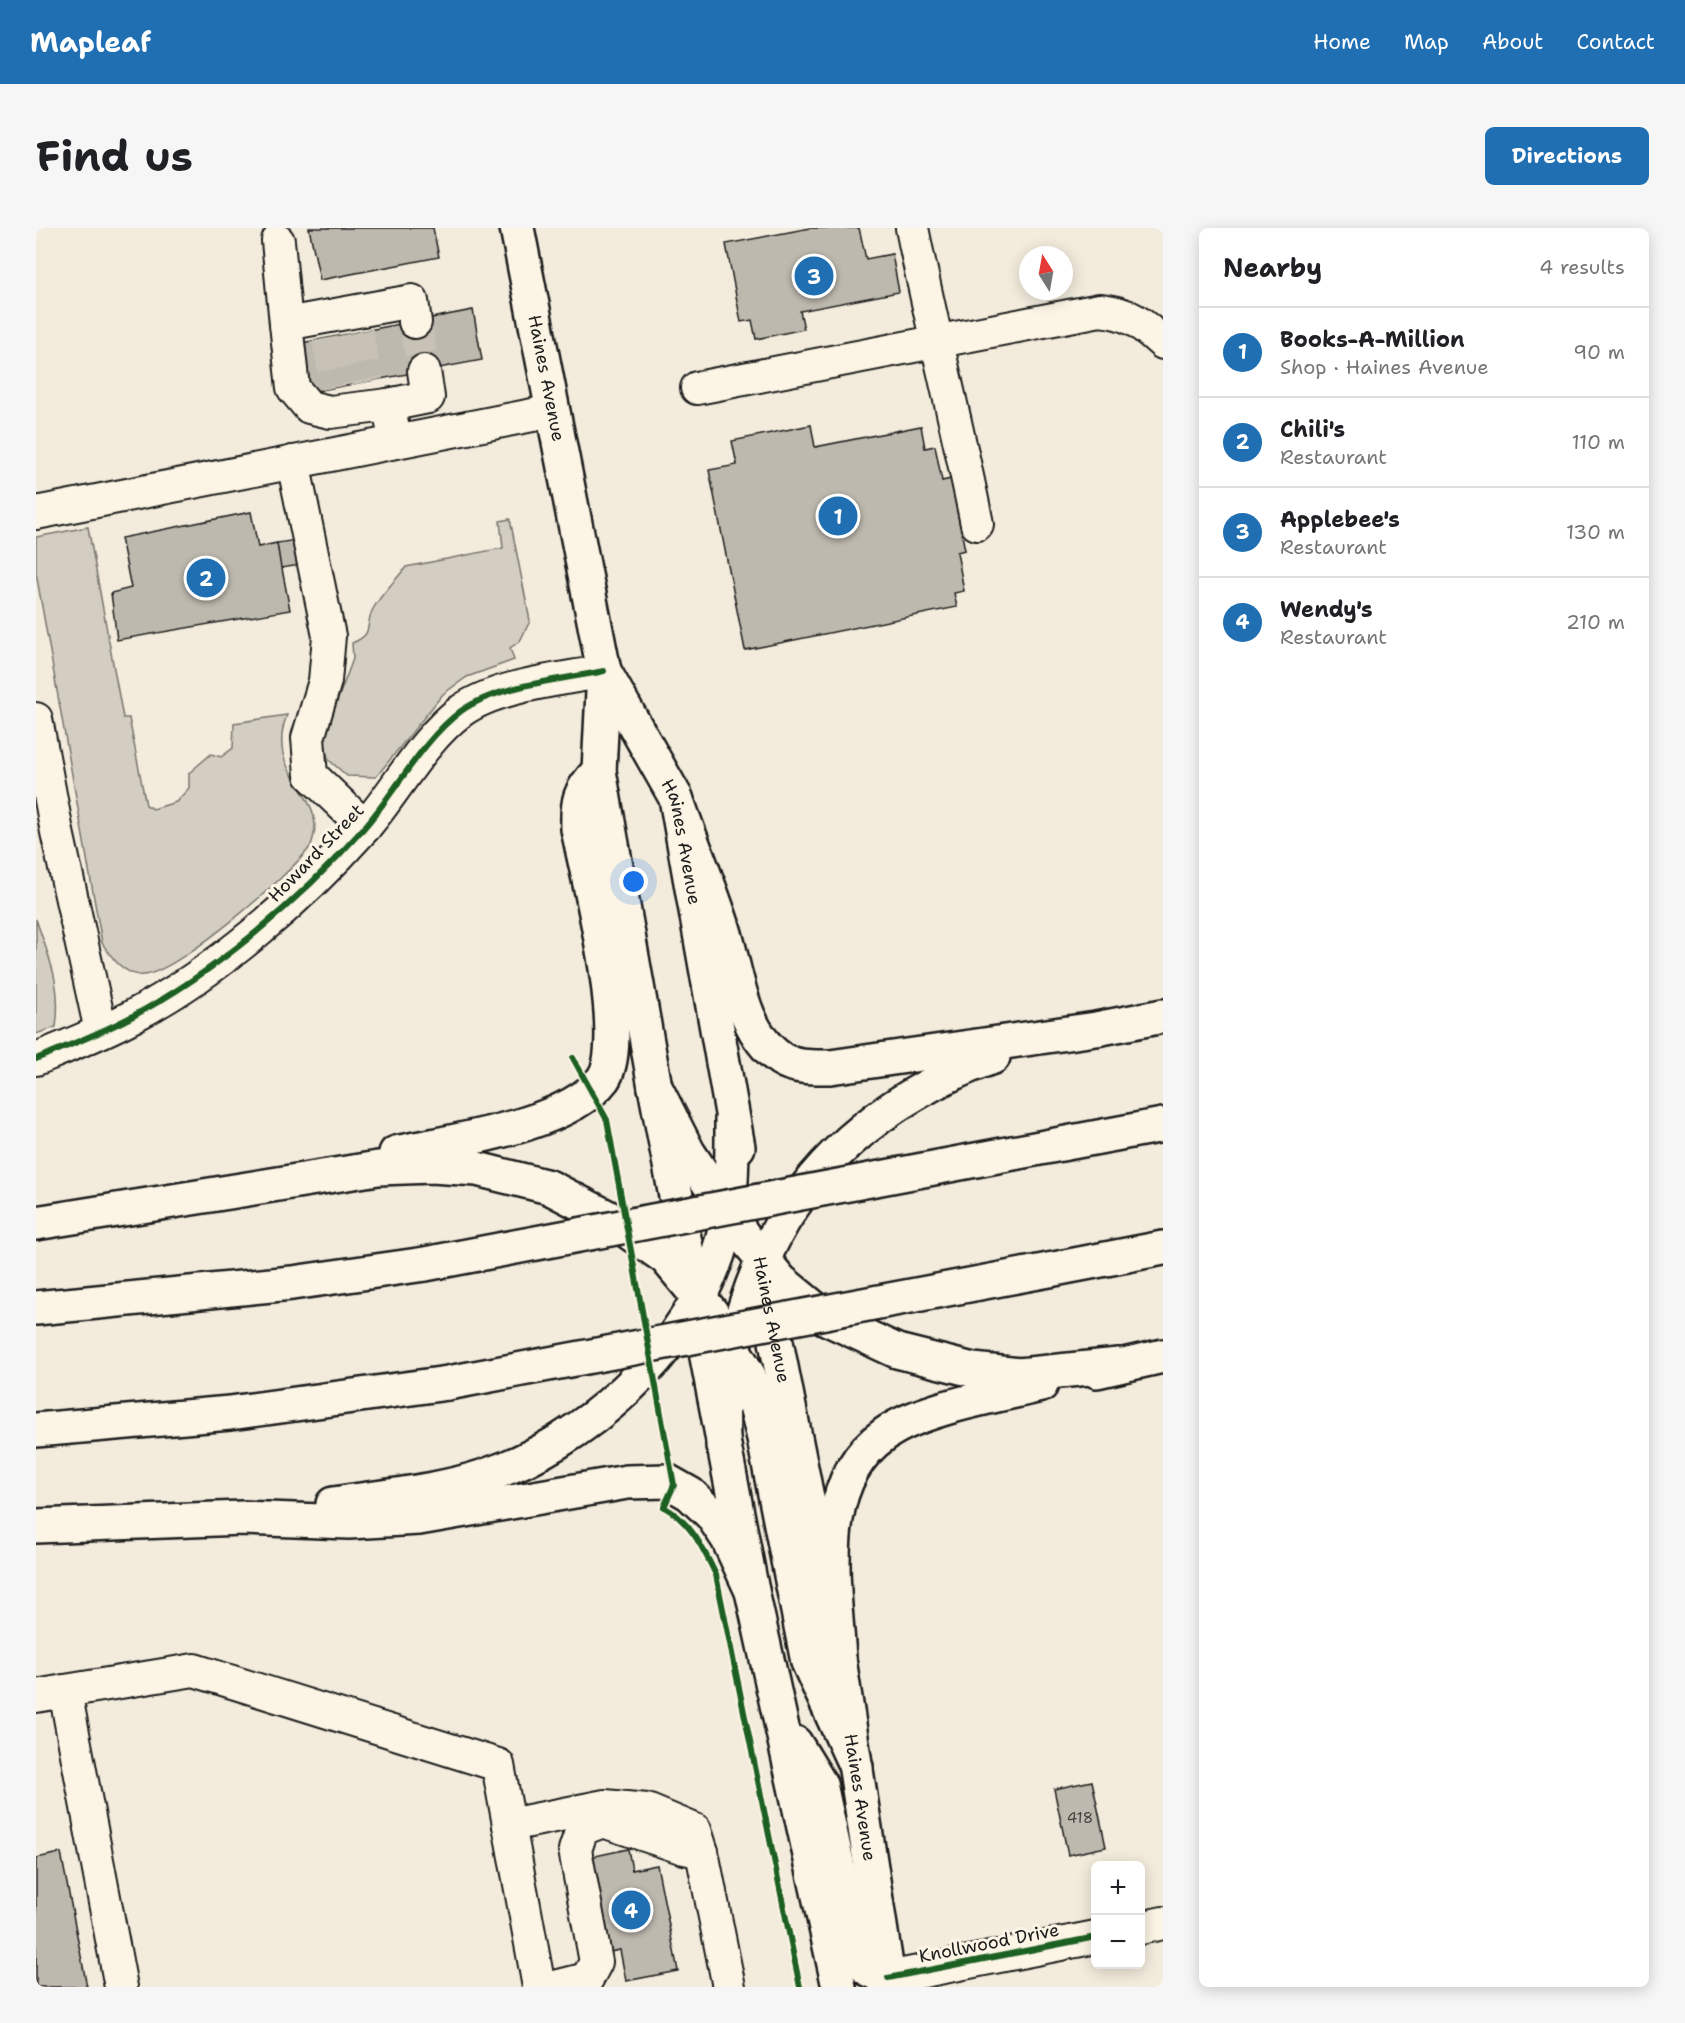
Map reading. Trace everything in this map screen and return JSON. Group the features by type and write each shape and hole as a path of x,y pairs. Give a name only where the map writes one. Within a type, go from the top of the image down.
{"main road":[{"name":"Haines Avenue","path":"517,228 604,671 599,771 655,1087 752,1591 839,1987"},
{"name":"Haines Avenue","path":"604,671 676,798 732,1119 839,1659 887,1983"},
{"path":"195,1196 509,1128 570,1106 591,1092 604,1077 612,1053 612,1024 609,988 578,829 578,807 584,786 599,771"},
{"path":"676,798 724,928 743,1000 754,1026 766,1044 782,1059 801,1066 830,1067 1096,1029 1163,1016"},
{"path":"723,1446 724,1378 746,1298 771,1240 810,1179 846,1141 938,1079 975,1063 1096,1029"},
{"path":"655,1087 688,1152 761,1259 781,1281 826,1318 897,1351 973,1370 1018,1375 1119,1365"},
{"path":"242,1518 450,1485 484,1476 529,1457 576,1431 607,1406 676,1331 719,1251 732,1182 732,1119"},
{"path":"36,1308 269,1286 425,1264 1163,1125"},
{"path":"36,1223 378,1168 432,1166 477,1169 549,1188 607,1217 666,1258 733,1347 749,1376 764,1438 808,1662 856,1767"},
{"path":"36,1430 230,1413 448,1383 1163,1248"},
{"path":"839,1659 834,1579 835,1531 839,1499 848,1475 865,1452 886,1433 920,1418 1119,1365 1163,1356"},
{"path":"36,1526 242,1518 350,1522 419,1518 627,1482 667,1481 690,1494 712,1515 728,1539 752,1591"},
{"path":"779,1715 820,1784 855,1947 868,1969 887,1983"},
{"path":"839,1987 845,1987"}],"street":[{"path":"912,228 936,341 954,410 976,524"},
{"path":"278,241 293,388 309,408 330,412 361,398 428,397 424,371"},
{"path":"286,324 341,324 412,301 415,322"},
{"path":"697,388 1100,310 1122,312 1142,323 1163,343"},
{"path":"361,398 396,442"},
{"path":"36,513 553,411"},
{"path":"293,462 329,636 326,681 308,738 311,775 365,827"},
{"name":"Howard Street","path":"36,1059 133,1016 254,934 317,878 365,827 442,728 462,711 485,699 522,688 604,671"},
{"path":"36,719 57,832 101,1031"},
{"path":"122,1987 51,1693 194,1670 498,1765 539,1987"},
{"path":"509,1825 605,1806 647,1810 695,1830 702,1852 729,1987"},
{"path":"555,1987 587,1979 596,1962 575,1850 582,1829 603,1821 702,1852"},
{"path":"1145,1927 1163,1923"},
{"name":"Knollwood Drive","path":"887,1983 1091,1938"}],"shaded area":[{"path":"510,519 530,621 520,641 510,648 514,660 467,677 443,694 376,777 347,776 329,760 324,746 327,729 353,659 352,643 366,633 370,615 376,603 406,567 503,548 500,521"},
{"path":"88,527 123,718 129,718 146,805 153,809 176,802 189,788 189,773 211,754 221,757 233,748 234,723 287,715 282,735 283,753 288,768 310,806 314,819 314,834 310,847 279,880 229,923 176,961 154,972 139,975 122,967 102,943 36,573 36,537"},
{"path":"36,919 56,984 57,1012 56,1027 36,1034"}],"building":[{"path":"309,228 433,228 439,257 320,280"},
{"path":"810,228 859,228 866,259 892,254 899,292 800,311 804,329 756,339 752,320 741,322 726,244"},
{"path":"473,310 482,360 306,393 296,344"},
{"path":"811,425 815,447 921,426 925,448 935,446 942,481 951,479 965,550 957,552 964,591 954,593 957,607 745,650 709,470 737,465 732,441"},
{"path":"251,512 258,547 277,543 290,610 117,640 111,593 131,588 121,538"},
{"path":"296,540 301,565 281,568 277,543"},
{"path":"1092,1781 1106,1847 1068,1855 1054,1789"},
{"path":"628,1849 632,1870 657,1865 678,1971 626,1981 620,1950 605,1953 586,1858"},
{"path":"61,1853 87,1987 36,1987 36,1858"}],"tunnel":[{"path":"415,322 424,371"},
{"path":"357,332 367,382"},
{"path":"328,338 337,387"}],"cycle path":[{"path":"36,1059 108,1028 163,999 225,957 255,933 338,856 375,815 433,737 461,711 476,702 511,689 604,671"},
{"path":"573,1058 607,1120 674,1485 664,1507 689,1528 716,1575 800,1987"},
{"path":"888,1978 1091,1938"}],"place":[{"name":"Applebee's","path":"814,276"},
{"name":"Books-A-Million","path":"838,516"},
{"name":"Chili's","path":"206,578"},
{"name":"Wendy's","path":"631,1910"}]}
